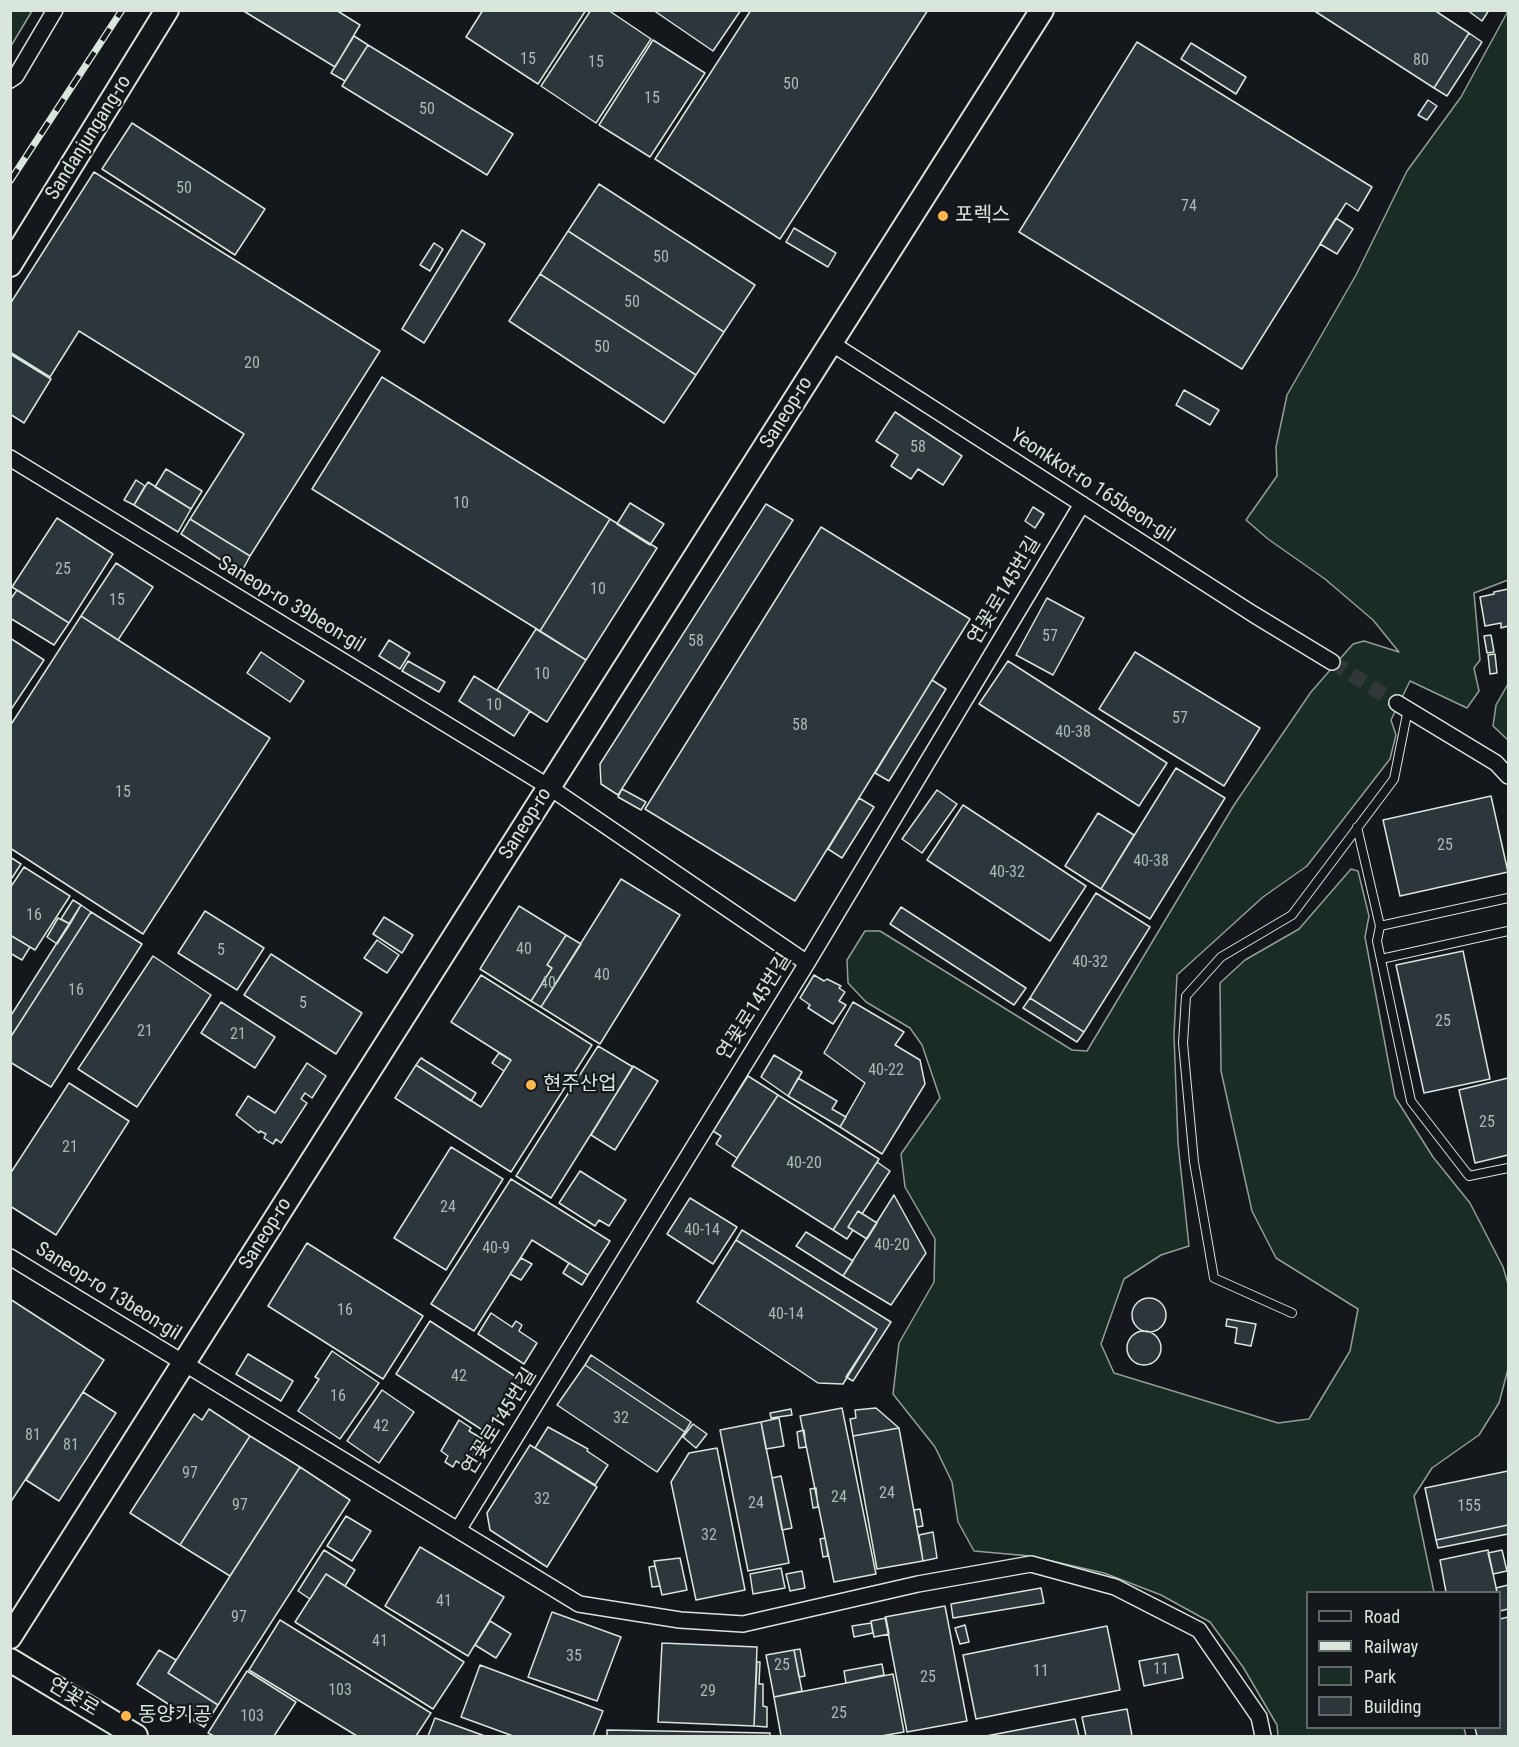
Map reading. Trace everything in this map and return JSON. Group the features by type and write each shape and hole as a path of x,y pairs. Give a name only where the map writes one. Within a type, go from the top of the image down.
{"street":[{"path":"10,80 16,76 56,10"},
{"name":"Sandanjungang-ro","path":"10,265 167,10"},
{"name":"Saneop-ro","path":"10,1637 1042,10"},
{"name":"Yeonkkot-ro 165beon-gil","path":"831,343 1253,614 1332,662"},
{"name":"Saneop-ro 39beon-gil","path":"10,458 549,787 807,963"},
{"name":"연꽃로145번길","path":"458,1530 807,963 1082,504"},
{"path":"1403,706 1496,763 1509,776"},
{"name":"Saneop-ro 13beon-gil","path":"10,1257 184,1363"},
{"path":"184,1363 579,1604 680,1620 743,1624 918,1584 1031,1564 1115,1587 1199,1630 1260,1717 1263,1737"},
{"name":"연꽃로","path":"10,1660 136,1737"}],"lane":[{"path":"1292,1314 1214,1278 1194,1162 1183,1043 1186,996 1221,957 1292,915 1394,779 1403,706"},
{"path":"1357,827 1380,926 1377,941 1411,1101 1469,1176 1509,1168"},
{"path":"1380,926 1509,898"},
{"path":"1381,959 1509,931"}],"green space":[{"path":"10,11 32,11 11,46"},
{"path":"1508,11 1508,580 1474,593 1480,660 1474,668 1479,691 1467,708 1410,681 1391,720 1396,735 1390,759 1307,866 1263,897 1177,975 1174,1035 1178,1143 1189,1246 1161,1255 1124,1279 1101,1344 1114,1373 1278,1423 1309,1419 1350,1351 1358,1309 1276,1258 1252,1211 1221,1071 1220,983 1245,960 1299,929 1351,869 1358,871 1369,916 1365,937 1395,1097 1433,1157 1470,1203 1503,1267 1508,1284 1508,1369 1499,1403 1479,1435 1432,1468 1414,1496 1434,1591 1306,1591 1306,1729 1464,1729 1466,1736 1278,1736 1277,1725 1243,1667 1210,1622 1161,1595 1104,1573 1030,1556 974,1551 958,1522 952,1482 935,1447 893,1394 899,1343 934,1282 935,1239 905,1187 901,1154 940,1098 922,1045 910,1028 866,1002 848,983 847,960 865,931 880,931 1072,1050 1087,1051 1234,805 1311,692 1353,644 1364,641 1399,652 1373,620 1325,579 1268,539 1246,520 1277,476 1276,447 1287,395 1356,275 1407,171 1461,97"},
{"path":"1508,684 1508,740 1493,726 1496,705"}],"building":[{"path":"242,10 336,10 360,25 335,67"},
{"path":"483,10 586,10 538,84 466,37"},
{"path":"591,10 608,10 651,39 596,123 541,86"},
{"path":"653,10 741,10 713,51"},
{"path":"751,10 928,10 780,239 655,159"},
{"path":"1313,10 1434,10 1469,33 1434,88"},
{"path":"1467,10 1489,10 1482,21"},
{"path":"1469,33 1482,42 1447,96 1434,88"},
{"path":"354,36 368,45 345,81 331,73"},
{"path":"653,40 705,73 650,157 599,125"},
{"path":"1137,42 1372,187 1358,211 1346,203 1242,369 1019,232"},
{"path":"1191,43 1246,77 1236,94 1181,59"},
{"path":"368,45 513,134 487,175 342,86"},
{"path":"1428,100 1437,106 1427,120 1418,115"},
{"path":"132,123 265,209 235,255 102,169"},
{"path":"94,172 380,351 250,556 190,519 244,434 79,331 50,377 10,352 10,304"},
{"path":"599,184 755,285 724,332 568,231"},
{"path":"1336,218 1353,229 1337,254 1320,244"},
{"path":"794,228 836,253 828,267 786,242"},
{"path":"462,230 485,244 424,343 402,329"},
{"path":"568,231 724,332 696,375 540,274"},
{"path":"434,243 443,249 430,271 420,265"},
{"path":"540,274 696,375 664,423 509,321"},
{"path":"10,354 51,379 24,423 10,414"},
{"path":"382,377 610,519 540,631 312,489"},
{"path":"1184,390 1219,410 1210,425 1176,405"},
{"path":"895,412 962,456 943,485 918,469 911,479 891,466 898,455 876,441"},
{"path":"166,469 202,491 191,509 155,487"},
{"path":"136,480 145,486 134,505 124,500"},
{"path":"148,482 191,509 178,532 134,505"},
{"path":"630,503 664,524 650,545 617,524"},
{"path":"766,504 793,520 618,795 601,784 600,764"},
{"path":"1033,507 1044,514 1035,528 1025,521"},
{"path":"57,518 113,554 69,623 12,587"},
{"path":"190,519 250,556 241,573 181,534"},
{"path":"610,519 657,548 586,660 540,631"},
{"path":"821,527 970,619 795,901 645,809"},
{"path":"116,563 153,587 118,640 81,616"},
{"path":"1508,589 1508,626 1501,628 1501,623 1485,626 1480,597"},
{"path":"17,590 69,623 54,645 10,618 10,600"},
{"path":"1047,598 1084,618 1053,675 1016,655"},
{"path":"81,616 270,738 143,934 10,848 10,726"},
{"path":"536,629 586,660 547,722 497,690"},
{"path":"1491,635 1494,652 1487,653 1484,636"},
{"path":"10,638 44,660 10,711"},
{"path":"389,640 410,653 400,669 379,656"},
{"path":"261,652 304,681 290,702 247,673"},
{"path":"1135,652 1260,728 1224,786 1099,709"},
{"path":"1495,654 1497,673 1490,674 1488,655"},
{"path":"408,661 445,682 439,692 402,671"},
{"path":"1008,661 1167,763 1139,806 979,704"},
{"path":"474,676 530,711 514,736 459,701"},
{"path":"932,680 946,689 889,781 875,773"},
{"path":"1176,768 1225,798 1150,919 1101,889"},
{"path":"622,789 646,802 641,810 618,797"},
{"path":"937,790 957,804 922,853 902,839"},
{"path":"1491,796 1508,872 1400,896 1383,820"},
{"path":"859,798 874,807 842,858 828,849"},
{"path":"963,805 1086,886 1050,941 927,860"},
{"path":"1098,813 1134,835 1101,889 1065,866"},
{"path":"10,857 21,864 10,881"},
{"path":"24,867 70,896 35,950 10,935 10,888"},
{"path":"621,879 680,915 600,1044 541,1007"},
{"path":"1096,893 1150,927 1084,1032 1030,998"},
{"path":"73,900 81,905 70,924 61,919"},
{"path":"81,905 91,912 10,1038 10,1017"},
{"path":"519,906 566,935 547,965 552,968 531,1001 480,969"},
{"path":"901,907 1026,988 1014,1005 890,924"},
{"path":"205,911 264,948 237,990 178,953"},
{"path":"91,912 142,944 51,1087 10,1062 10,1038"},
{"path":"384,917 413,935 402,953 373,934"},
{"path":"58,918 70,924 57,944 47,937"},
{"path":"10,935 30,947 22,960 10,953"},
{"path":"566,935 581,944 541,1007 531,1001 552,968 547,965"},
{"path":"377,940 399,955 387,973 364,958"},
{"path":"1463,951 1490,1079 1424,1093 1396,965"},
{"path":"271,954 362,1013 336,1054 244,995"},
{"path":"153,956 211,995 137,1107 78,1069"},
{"name":"현주산업","path":"481,975 592,1045 511,1172 395,1098 416,1065 481,1107 511,1060 451,1022"},
{"path":"814,975 841,986 839,988 845,992 839,1001 846,1005 833,1024 808,1008 810,1005 800,998"},
{"path":"1030,998 1084,1032 1077,1042 1023,1008"},
{"path":"221,1002 275,1037 255,1068 201,1033"},
{"path":"853,1002 904,1032 895,1045 920,1060 925,1084 882,1154 840,1127 865,1083 824,1053"},
{"path":"598,1046 633,1067 551,1198 516,1176"},
{"path":"499,1053 511,1060 504,1071 492,1063"},
{"path":"774,1055 802,1072 788,1096 761,1077"},
{"path":"421,1058 476,1093 471,1101 416,1065"},
{"path":"307,1063 326,1076 312,1098 305,1093 301,1099 307,1103 281,1143 276,1139 273,1144 264,1138 266,1134 260,1131 259,1133 236,1115 248,1096 275,1113"},
{"path":"633,1066 658,1081 615,1150 591,1135"},
{"path":"748,1076 778,1095 737,1158 716,1144 721,1136 713,1131"},
{"path":"798,1078 837,1101 832,1109 846,1117 840,1127 788,1096"},
{"path":"1508,1078 1508,1155 1475,1163 1459,1090"},
{"path":"69,1083 129,1121 56,1235 10,1206 10,1174"},
{"path":"778,1095 879,1159 833,1230 732,1166"},
{"path":"451,1147 503,1179 446,1270 394,1238"},
{"path":"877,1162 890,1171 862,1214 858,1211 848,1227 853,1230 847,1239 833,1230"},
{"path":"580,1171 626,1200 609,1226 599,1220 595,1226 559,1203"},
{"path":"511,1179 610,1241 588,1275 532,1240 474,1331 431,1304"},
{"path":"894,1195 926,1253 891,1305 843,1276"},
{"path":"690,1198 737,1227 713,1264 667,1234"},
{"path":"858,1211 877,1223 867,1239 848,1227"},
{"path":"742,1230 891,1322 853,1381 846,1377 877,1329 736,1240"},
{"path":"806,1232 853,1261 843,1276 796,1246"},
{"path":"736,1240 877,1329 843,1384 818,1383 697,1302"},
{"path":"307,1243 423,1316 383,1379 268,1306"},
{"path":"521,1258 532,1264 521,1280 510,1274"},
{"path":"569,1263 588,1275 582,1285 563,1273"},
{"path":"1149,1298 1161,1303 1166,1315 1161,1327 1149,1332 1137,1327 1132,1315 1137,1303"},
{"path":"10,1299 104,1360 10,1503"},
{"path":"491,1313 512,1327 516,1321 522,1325 519,1331 537,1343 524,1364 478,1334"},
{"path":"1227,1319 1256,1324 1251,1346 1235,1343 1237,1328 1226,1326"},
{"path":"430,1321 521,1380 487,1433 396,1374"},
{"path":"1144,1331 1156,1336 1161,1348 1156,1360 1144,1365 1132,1360 1127,1348 1132,1336"},
{"path":"332,1351 379,1383 340,1439 298,1411 319,1379 315,1377"},
{"path":"248,1354 293,1381 281,1401 236,1374"},
{"path":"591,1355 691,1422 685,1432 585,1365"},
{"path":"585,1365 685,1432 657,1472 557,1405"},
{"path":"382,1390 414,1412 379,1463 347,1441"},
{"path":"83,1392 116,1413 59,1501 26,1480"},
{"path":"842,1408 876,1574 834,1582 800,1416"},
{"path":"876,1408 899,1428 853,1436 850,1419 856,1418 855,1410"},
{"path":"209,1409 250,1436 180,1545 130,1513 194,1414 202,1420"},
{"path":"791,1409 792,1415 771,1418 770,1413"},
{"path":"779,1418 784,1446 766,1449 761,1422"},
{"path":"459,1420 471,1428 469,1431 483,1439 466,1467 456,1461 453,1467 445,1462 448,1456 441,1451"},
{"path":"761,1422 789,1563 748,1571 720,1430"},
{"path":"693,1424 707,1434 696,1448 683,1437"},
{"path":"548,1427 588,1449 587,1451 608,1465 595,1485 535,1448"},
{"path":"899,1428 923,1561 877,1569 853,1436"},
{"path":"804,1430 806,1447 799,1448 797,1432"},
{"path":"250,1436 300,1467 230,1576 180,1545"},
{"path":"530,1445 597,1487 547,1567 490,1530 487,1513"},
{"path":"717,1448 745,1590 696,1600 671,1482 689,1453"},
{"path":"300,1467 350,1500 218,1705 168,1673"},
{"path":"1508,1471 1508,1525 1436,1540 1425,1488"},
{"path":"781,1476 792,1528 782,1530 772,1478"},
{"path":"816,1488 818,1507 813,1508 810,1489"},
{"path":"920,1509 923,1526 917,1527 914,1510"},
{"path":"346,1516 371,1531 352,1561 327,1546"},
{"path":"1508,1525 1508,1534 1438,1548 1436,1540"},
{"path":"933,1532 937,1558 923,1561 919,1535"},
{"path":"825,1538 828,1556 823,1557 820,1539"},
{"path":"420,1547 504,1597 468,1656 385,1606"},
{"path":"324,1550 355,1570 345,1586 326,1574 310,1599 298,1591"},
{"path":"1488,1550 1497,1591 1446,1591 1440,1560"},
{"path":"1502,1550 1507,1571 1493,1574 1488,1553"},
{"path":"680,1558 687,1590 662,1595 654,1561"},
{"path":"655,1566 660,1586 652,1587 649,1567"},
{"path":"781,1568 785,1588 753,1594 750,1574"},
{"path":"802,1571 805,1588 790,1591 786,1574"},
{"path":"326,1574 464,1662 433,1709 295,1622"},
{"path":"1508,1585 1508,1609 1501,1611 1501,1591 1497,1591 1496,1588"},
{"path":"1041,1588 1044,1603 953,1618 951,1604"},
{"path":"945,1606 967,1721 907,1732 885,1617"},
{"path":"552,1612 621,1637 597,1701 528,1677"},
{"path":"1508,1617 1508,1736 1477,1736 1475,1729 1501,1729 1501,1619"},
{"path":"886,1618 889,1634 874,1637 871,1621"},
{"path":"280,1620 431,1713 416,1736 357,1736 249,1670"},
{"path":"490,1621 511,1634 496,1658 475,1645"},
{"path":"871,1623 873,1633 854,1637 852,1626"},
{"path":"965,1625 969,1642 960,1644 955,1628"},
{"path":"1107,1626 1120,1690 976,1719 963,1655"},
{"path":"662,1643 757,1647 754,1726 658,1722"},
{"path":"800,1649 805,1676 799,1677 794,1650"},
{"path":"159,1650 176,1660 168,1673 218,1705 204,1727 137,1684"},
{"path":"794,1650 802,1691 774,1697 766,1655"},
{"path":"1178,1654 1183,1678 1144,1686 1139,1661"},
{"path":"757,1662 760,1662 759,1684 763,1684 763,1706 767,1707 767,1727 754,1726"},
{"path":"882,1664 884,1675 846,1683 844,1671"},
{"path":"480,1665 603,1711 593,1736 513,1736 461,1717"},
{"path":"247,1671 296,1702 274,1736 214,1736 208,1733"},
{"path":"893,1674 904,1732 881,1736 781,1736 774,1697"},
{"path":"1127,1709 1132,1736 1086,1736 1082,1717"},
{"path":"435,1718 485,1736 428,1736"},
{"path":"1075,1719 1079,1736 986,1736"},
{"path":"607,1730 770,1733 770,1736 607,1736"}],"tunnel":[{"path":"1332,662 1397,703"}],"railway":[{"path":"10,181 122,10"}],"place":[{"name":"포렉스","path":"943,216"},
{"name":"현주산업","path":"531,1085"},
{"name":"동양기공","path":"126,1716"}]}
